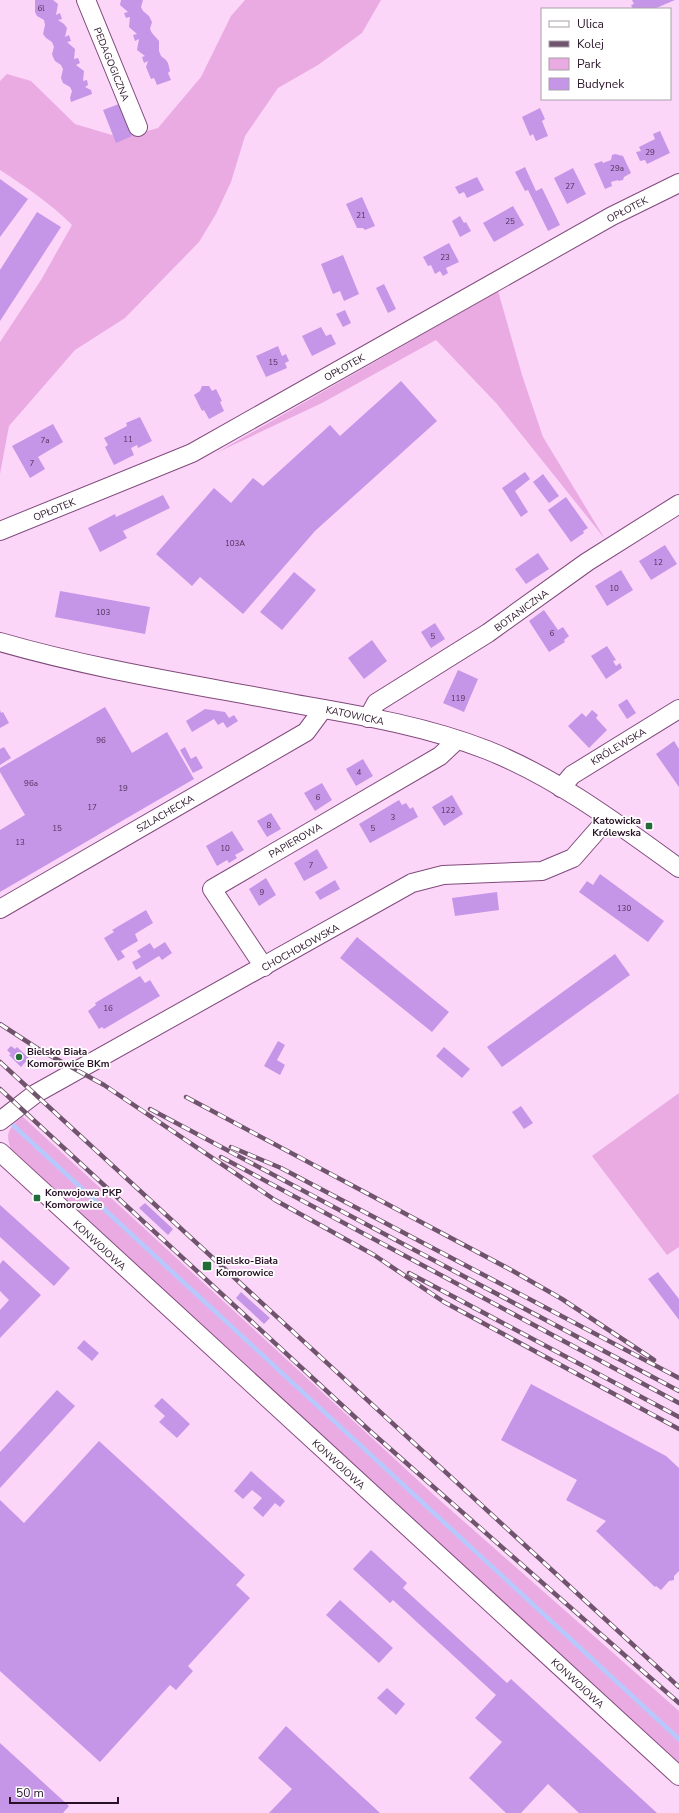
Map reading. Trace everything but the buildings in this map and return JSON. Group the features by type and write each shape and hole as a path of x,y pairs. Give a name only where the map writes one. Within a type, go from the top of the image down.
{"street":[{"name":"PEDAGOGICZNA","path":"86,0 138,127"},
{"name":"OPŁOTEK","path":"0,531 192,453 612,216 679,183"},
{"name":"BOTANICZNA","path":"368,718 376,703 488,633 587,562 679,504"},
{"name":"KATOWICKA","path":"0,642 38,653 100,667 368,718 457,740 487,750 539,775 608,818 679,868"},
{"name":"SZLACHECKA","path":"0,909 306,732 323,709"},
{"name":"KRÓLEWSKA","path":"561,788 572,775 679,709"},
{"name":"PAPIEROWA","path":"264,967 212,889 440,756 457,740"},
{"name":"CHOCHOŁOWSKA","path":"0,1121 35,1094 412,883 443,875 542,871 573,858 608,818"},
{"name":"KONWOJOWA","path":"0,1152 679,1776"}],"green space":[{"path":"245,0 381,0 362,33 318,65 278,88 245,136 231,182 216,214 199,242 125,318 75,350 9,426 0,474 0,342 41,280 72,225 46,202 0,170 0,81 7,74 31,81 75,124 122,138 158,128 201,77 231,16"},
{"path":"498,291 522,375 543,437 605,539 497,404 436,340 322,403 216,453"},
{"path":"679,1093 679,1247 667,1255 592,1156"},
{"path":"22,1116 435,1496 679,1711 679,1766 12,1153 8,1141 9,1132 13,1125"}],"waterway":[{"path":"14,1126 679,1739"}],"railway":[{"path":"0,1024 40,1050 104,1085 275,1200 374,1255 444,1302 679,1429"},
{"path":"0,1062 679,1687"},
{"path":"0,1089 370,1431 679,1703"},
{"path":"186,1097 513,1271 562,1299 654,1360"},
{"path":"150,1109 679,1391"},
{"path":"231,1147 281,1168 679,1378"},
{"path":"221,1157 679,1403"},
{"path":"409,1273 679,1417"}],"place":[{"name":"Katowicka Królewska","path":"649,826"},
{"name":"Bielsko Biała Komorowice BKm","path":"19,1057"},
{"name":"Konwojowa PKP Komorowice","path":"37,1198"},
{"name":"Bielsko-Biała Komorowice","path":"207,1266"}]}
